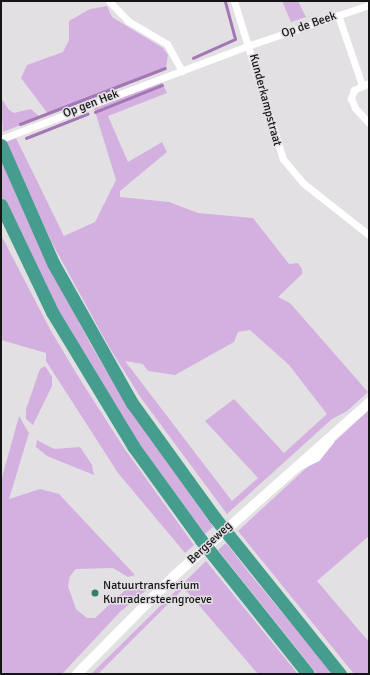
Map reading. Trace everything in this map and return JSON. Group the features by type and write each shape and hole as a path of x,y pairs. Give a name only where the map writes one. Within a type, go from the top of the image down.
{"highway":[{"path":"1,145 56,269 132,403 215,518 340,674"},
{"path":"1,205 52,312 133,446 201,540 308,674"}],"street":[{"path":"109,1 128,21 167,44 182,71"},
{"name":"Kunderkampstraat","path":"234,1 266,95 273,135 286,164 303,184 369,235"},
{"name":"Op de Beek","path":"250,45 369,4"},
{"path":"338,15 366,84 354,90 351,98 355,108 369,123"},
{"name":"Op gen Hek","path":"1,139 250,45"},
{"name":"Bergseweg","path":"77,674 194,557 295,467 330,439 369,403"}],"shaded area":[{"path":"282,1 298,1 306,17 291,22"},
{"path":"107,6 112,17 163,48 168,55 166,67 48,114 21,78 27,65 63,52 69,40 69,21 90,9"},
{"path":"162,82 167,93 108,116 128,162 162,142 167,152 120,191 120,197 169,202 198,213 253,218 289,264 298,263 302,269 302,274 278,297 290,303 368,392 347,411 332,419 227,514 141,398 109,347 52,243 6,142 16,138 64,236 95,222 116,180 94,108","holes":["250,330 289,365 327,414 284,453 234,399 205,421 258,478 232,501 125,361 143,364 148,371 175,375 234,342 238,332"]},
{"path":"1,98 9,110 14,113 31,109 40,117 3,132"},
{"path":"1,158 47,262 91,345 128,407 213,527 205,534 123,421 58,314 1,196"},
{"path":"1,235 51,331 81,381 124,448 194,545 185,553 118,473 46,361 46,353 1,340"},
{"path":"45,366 52,377 52,386 33,425 26,419 26,409 40,369"},
{"path":"369,410 369,536 317,581 369,642 369,674 354,674 238,531"},
{"path":"19,416 29,433 9,499 40,489 59,494 135,575 128,577 113,568 76,569 70,576 68,586 76,609 87,618 95,618 124,591 143,582 149,588 120,612 62,674 1,674 1,481"},
{"path":"37,440 54,449 80,447 92,465 94,475 47,456 36,447"},
{"path":"226,543 333,674 317,674 218,550"},
{"path":"206,561 298,674 258,674 184,588 98,674 91,674"}],"waterway":[{"path":"193,58 235,39 225,1"},
{"path":"20,124 165,68"},
{"path":"95,112 162,85"},
{"path":"26,138 87,114"}],"place":[{"name":"Natuurtransferium Kunradersteengroeve","path":"95,593"}]}
